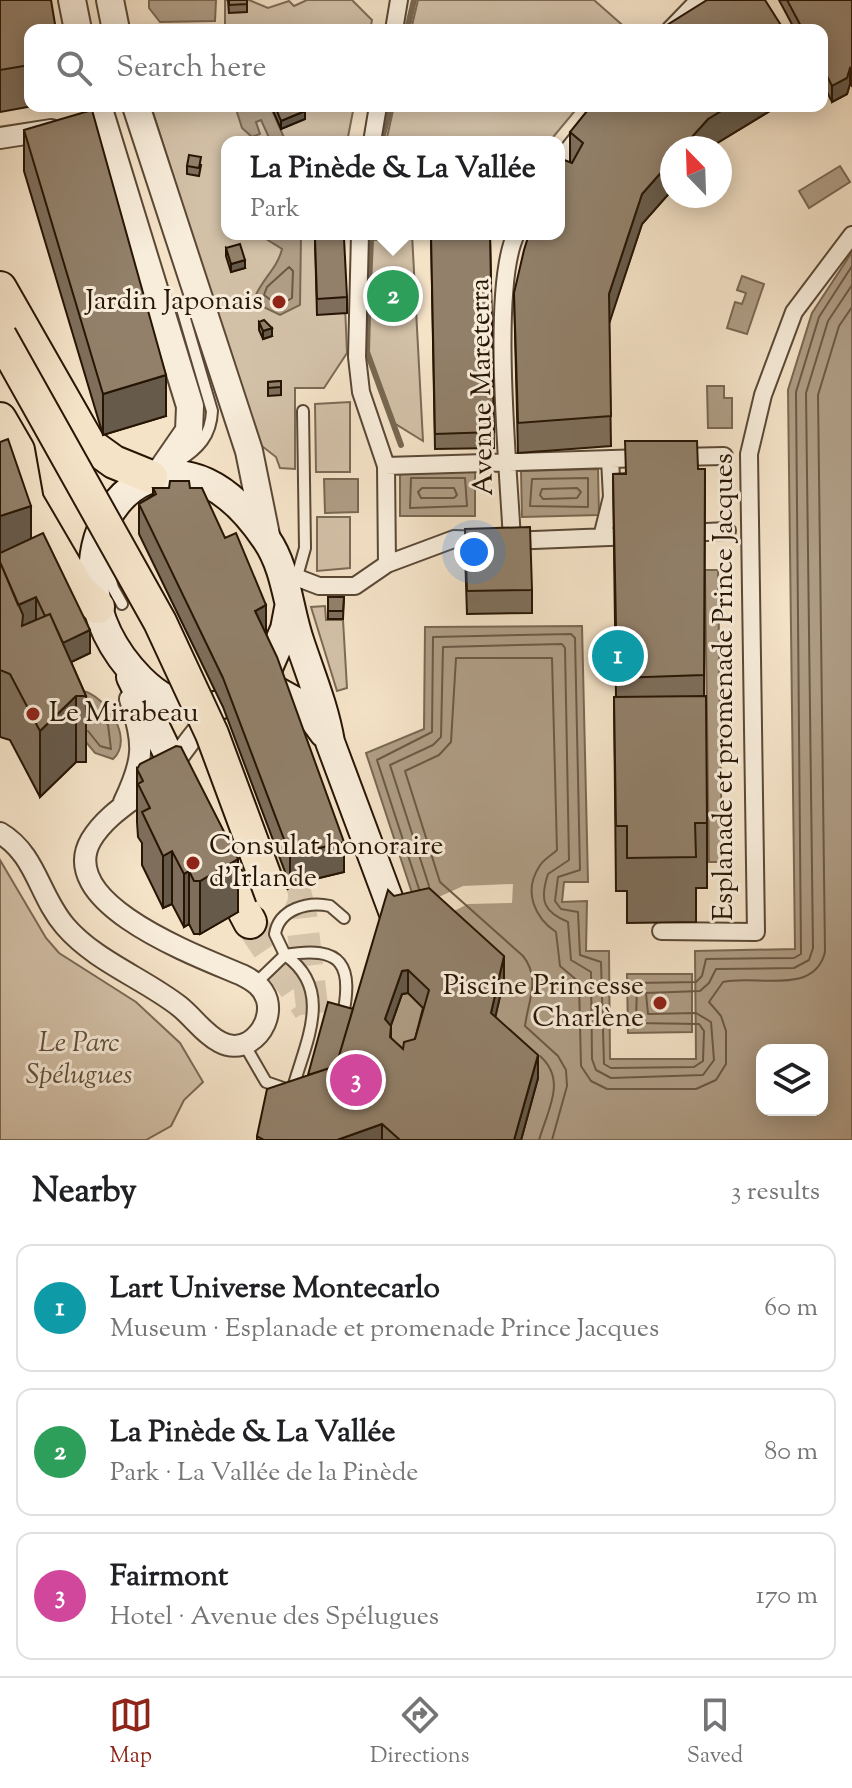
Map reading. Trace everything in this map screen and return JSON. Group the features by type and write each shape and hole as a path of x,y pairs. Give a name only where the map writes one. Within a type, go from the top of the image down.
{"main road":[{"path":"0,288 81,430 99,454 156,475 188,476 211,486 239,508 267,540 291,590 325,712 330,742 396,919"},
{"path":"0,336 160,622 212,734 272,896"},
{"path":"0,419 18,450 27,501 78,552"},
{"path":"156,475 114,505 78,552 79,590 110,605 118,652 173,764 185,796"},
{"path":"291,590 273,680 305,707 330,742"},
{"path":"118,652 145,684 170,703 196,708 223,706"},
{"path":"203,832 250,922"}],"street":[{"path":"72,0 77,24"},
{"path":"110,0 115,24"},
{"path":"395,24 399,0"},
{"path":"676,24 699,0"},
{"path":"0,138 50,130 94,112"},
{"path":"100,112 190,406 189,431 156,475"},
{"path":"138,112 249,451 267,540"},
{"path":"373,136 377,112"},
{"path":"565,154 598,112"},
{"name":"Esplanade et promenade Prince Jacques","path":"661,931 756,932 749,454 763,395 794,312 852,235"},
{"path":"360,240 357,357 361,392 386,466 387,564"},
{"name":"Avenue Mareterra","path":"512,541 504,322 508,250 513,240"},
{"path":"386,466 724,456"},
{"path":"602,537 612,497 610,459"},
{"path":"291,590 355,586 387,564 454,539 512,541 727,531"},
{"path":"118,652 143,744 137,774 122,805"},
{"path":"0,833 23,852 54,912 71,934 180,1007 219,1042 244,1044 258,1034 267,1016 266,998 256,983 168,941 111,907 93,890 86,868 89,844 122,805 173,764 199,729 223,706"}],"lane":[{"path":"156,475 196,450 212,425 210,397 180,302"},
{"path":"291,590 305,548 303,411"},
{"path":"78,552 113,588 110,605"},
{"path":"244,1044 261,1076 277,1088 297,1090 314,1011 313,996 305,974 285,955 276,941 276,928 293,910 325,904 344,918"},
{"path":"256,983 285,955 312,951 326,953 340,962 349,988 341,1027"}],"green space":[{"path":"225,0 249,0 268,8 289,1 294,6 307,0 352,0 372,20 371,24 225,24"},
{"path":"418,0 594,0 621,24 412,24"},
{"name":"Jardin Japonais","path":"153,112 353,112 348,136 221,136 221,240 342,240 347,353 324,388 295,388 295,469 280,468 276,457 258,443"},
{"path":"393,112 574,112 554,136 387,136"},
{"path":"373,240 412,240 423,441 394,423 368,351"},
{"path":"350,402 350,472 316,472 315,404"},
{"path":"317,517 350,517 350,568 317,571"},
{"path":"325,606 326,620 343,620 347,688 337,691 311,607"},
{"name":"Le Parc Spélugues","path":"0,860 46,938 59,953 136,1002 180,1043 203,1082 184,1100 171,1126 146,1140 0,1140"}],"water":[{"path":"149,0 216,0 215,21 160,22 149,8"},
{"path":"237,112 273,112 283,136 268,136 261,120 256,122 260,134 251,136 242,128"},
{"path":"840,166 850,182 809,208 799,191"},
{"path":"268,240 301,240 300,305 280,315 253,302 282,249"},
{"path":"852,252 852,1140 521,1140 415,902 366,753 424,729 425,627 582,626 588,882 564,882 562,902 587,901 586,951 609,951 610,1059 696,1059 695,951 795,949 788,390 812,313"},
{"path":"742,276 764,284 747,334 727,328 735,302 742,304 746,293 737,290"},
{"path":"707,386 724,386 724,398 732,398 732,428 708,428"},
{"path":"598,469 599,515 522,517 521,471"},
{"path":"400,470 475,470 475,516 400,516"},
{"path":"324,479 358,479 358,512 325,513"},
{"path":"705,570 718,570 722,862 709,862"},
{"path":"83,691 100,701 115,719 121,741 113,759 95,753 81,736"},
{"name":"Piscine Princesse Charlène","path":"627,974 692,974 692,1032 628,1033"},
{"path":"408,993 429,1013 415,1062 385,1042 402,994"}],"pier":[{"path":"513,884 512,903 468,904 438,919 421,905 463,886"}],"building":[{"path":"0,0 51,0 55,24 24,24 24,66 0,70"},
{"path":"229,0 247,0 247,4 229,5"},
{"path":"707,0 765,0 780,24 669,24"},
{"path":"787,0 852,0 852,70 850,68 847,78 832,86 828,78 828,24 800,24"},
{"path":"93,112 166,375 103,394 24,130"},
{"path":"277,112 303,112 281,121"},
{"path":"586,112 719,112 693,136 660,136 660,174 642,194 609,294 611,416 518,423 514,293 527,240 565,240 565,160 572,163 583,143 570,132"},
{"path":"189,155 201,157 199,168 187,166"},
{"path":"315,240 344,240 347,297 317,299"},
{"path":"431,240 490,240 494,432 435,434"},
{"path":"240,244 245,260 231,264 226,248"},
{"path":"264,320 272,328 263,331 259,322"},
{"path":"281,381 281,387 268,388 268,382"},
{"path":"8,439 31,506 0,516 0,442"},
{"path":"625,441 697,441 698,469 705,469 704,675 617,678 613,474 626,474"},
{"path":"170,481 189,481 190,488 202,488 225,538 236,533 266,605 255,611 277,657 344,842 290,855 223,678 139,504 156,494 153,488 169,488"},
{"path":"530,527 532,590 467,591 465,529"},
{"path":"43,533 90,630 63,643 50,614 45,616 36,597 18,605 0,562 0,553"},
{"path":"0,562 23,615 22,626 50,614 86,696 76,696 40,731 10,674 0,670"},
{"path":"328,597 344,597 343,611 328,611"},
{"path":"706,696 707,823 695,823 696,857 627,858 627,826 616,826 614,697"},
{"path":"176,746 181,747 238,859 200,881 194,881 189,871 184,874 172,851 163,856 142,812 150,808 138,784 143,781 137,769 140,764"},
{"path":"429,888 504,956 491,1013 538,1055 514,1140 400,1140 382,1124 337,1140 264,1140 257,1136 267,1089 336,1066 388,890 394,896","holes":["408,970 429,990 415,1039 404,1042 403,1049 390,1037 391,1026 385,1019 402,971"]},
{"path":"328,1002 353,1009 336,1066 308,1075"}],"waterway":[{"path":"408,24 414,0"},
{"path":"383,136 389,112"},
{"path":"370,240 367,352 401,445"}],"tunnel":[{"path":"281,841 301,914 313,1015"},
{"path":"250,922 309,1009"}],"place":[{"name":"La Pinède & La Vallée","path":"393,296"},
{"name":"Jardin Japonais","path":"279,302"},
{"name":"Lart Universe Montecarlo","path":"618,656"},
{"name":"Le Mirabeau","path":"33,714"},
{"name":"Consulat honoraire d'Irlande","path":"193,863"},
{"name":"Piscine Princesse Charlène","path":"660,1003"},
{"name":"Fairmont","path":"356,1080"}]}
